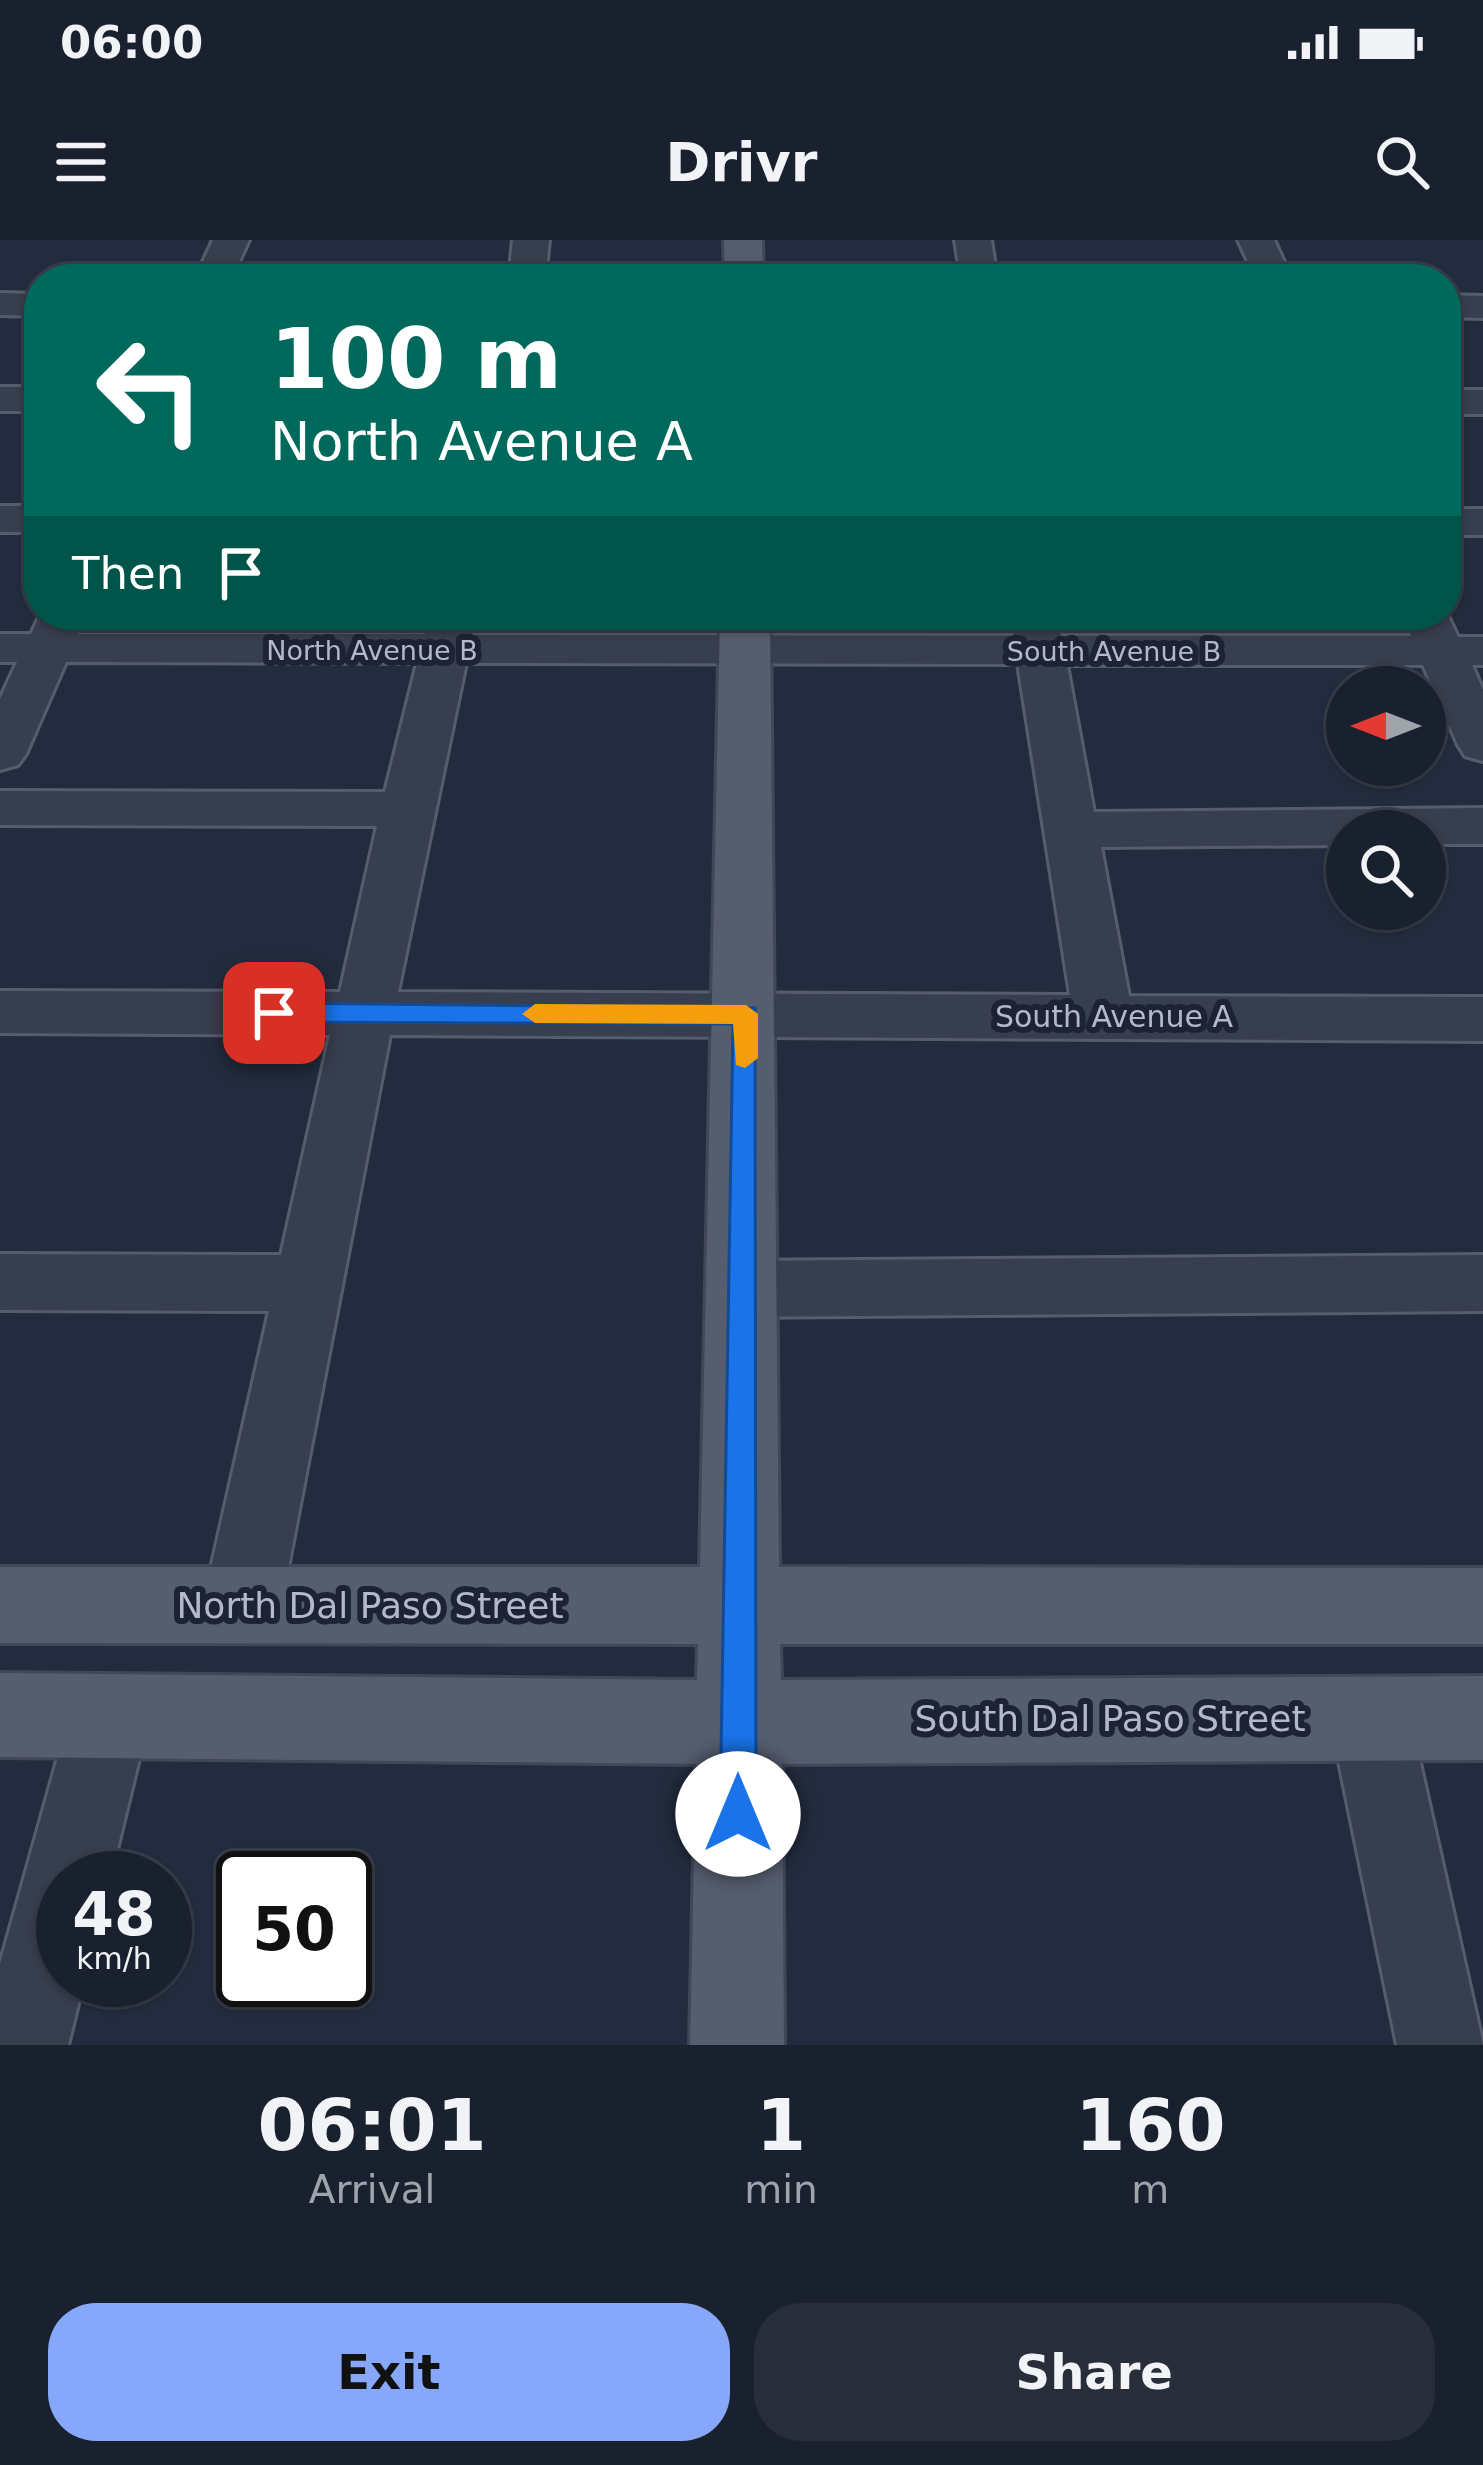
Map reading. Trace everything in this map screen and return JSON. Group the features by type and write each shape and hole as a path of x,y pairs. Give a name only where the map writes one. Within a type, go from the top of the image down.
{"main road":[{"path":"737,2045 745,633"},
{"name":"North Dal Paso Street","path":"0,1605 739,1607"},
{"path":"739,1607 1483,1606"},
{"path":"0,1715 738,1722"},
{"name":"South Dal Paso Street","path":"738,1722 1483,1718"}],"street":[{"path":"242,1604 407,809 450,633"},
{"name":"North Avenue B","path":"37,637 745,633"},
{"name":"South Avenue B","path":"745,633 1450,639"},
{"path":"1037,633 1102,1016"},
{"path":"0,754 37,637"},
{"path":"1450,639 1483,745"},
{"path":"0,808 407,809"},
{"path":"1070,830 1483,826"},
{"name":"South Avenue A","path":"0,1012 1483,1018"},
{"path":"0,1282 310,1283"},
{"path":"743,1289 1483,1282"},
{"path":"74,1851 109,1718"},
{"path":"1370,1718 1442,2045"},
{"path":"23,2045 36,1995"}],"slow traffic":[{"path":"535,1014 746,1014 745,1058"}],"route":[{"path":"274,1013 746,1014 738,1814"}]}
